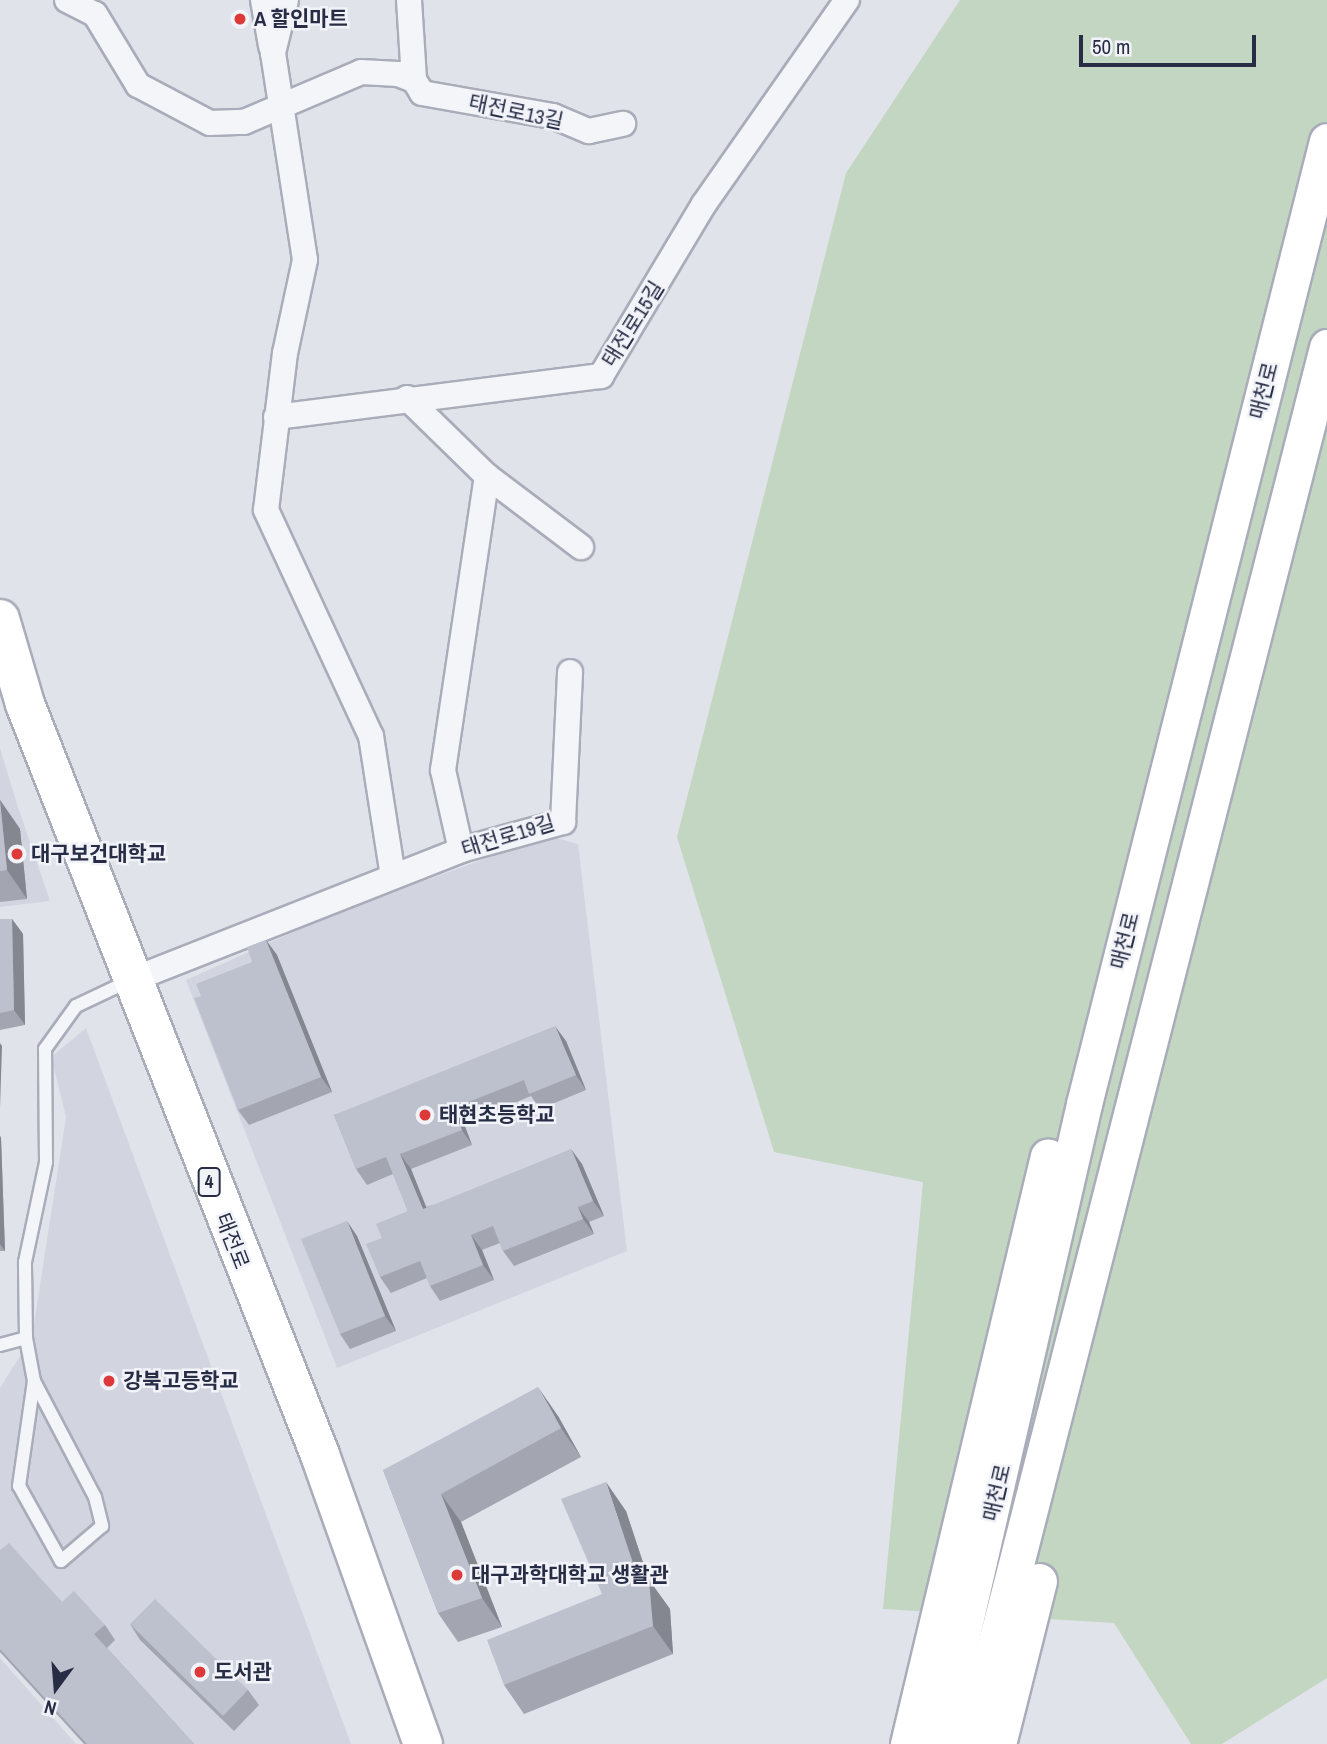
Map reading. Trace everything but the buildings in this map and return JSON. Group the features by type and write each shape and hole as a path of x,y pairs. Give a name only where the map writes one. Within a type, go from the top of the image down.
{"main road":[{"name":"매천로","path":"937,1744 1154,827 1327,141"},
{"name":"매천로","path":"970,1744 1327,347"},
{"name":"태전로","path":"0,619 25,704 129,981 320,1455 423,1744"},
{"path":"908,1744 1075,1040 1154,827"},
{"path":"998,1744 1085,1363 1151,1116 1191,884"}],"street":[{"name":"태전로13길","path":"68,0 94,14 138,85 210,123 244,122 284,102 361,72 414,80 422,93 554,116 589,131 623,124"},
{"path":"263,0 284,102 305,260 276,418 266,510 328,656 371,736 393,876"},
{"path":"273,53 286,0"},
{"path":"410,0 414,80"},
{"name":"태전로15길","path":"276,418 407,398 601,376 704,204 847,0"},
{"path":"407,398 487,476 581,547"},
{"path":"461,850 443,770 487,476"},
{"name":"태전로19길","path":"129,981 461,850 563,822 570,672"}],"lane":[{"path":"34,1381 19,1486 61,1561 102,1526 95,1497 34,1381 26,1338 25,1262 46,1162 45,1049 76,1006 129,981"},
{"path":"0,1345 26,1338"}],"shaded area":[{"name":"대구보건대학교","path":"0,748 18,807 50,901 0,907"},
{"name":"태현초등학교","path":"549,836 578,844 627,1251 337,1368 186,980 343,910"},
{"name":"강북고등학교","path":"86,1028 351,1744 84,1744 0,1650 0,1388 32,1337 66,1117 51,1057"},
{"path":"0,1658 76,1744 0,1744"}],"green space":[{"path":"960,0 1327,0 1327,1678 1222,1744 1191,1744 1114,1623 883,1609 923,1182 774,1152 677,837 846,173"}],"place":[{"name":"A 할인마트","path":"240,19"},
{"name":"대구보건대학교","path":"17,854"},
{"name":"태현초등학교","path":"425,1115"},
{"name":"강북고등학교","path":"109,1381"},
{"name":"대구과학대학교 생활관","path":"457,1575"},
{"name":"도서관","path":"200,1672"}]}
